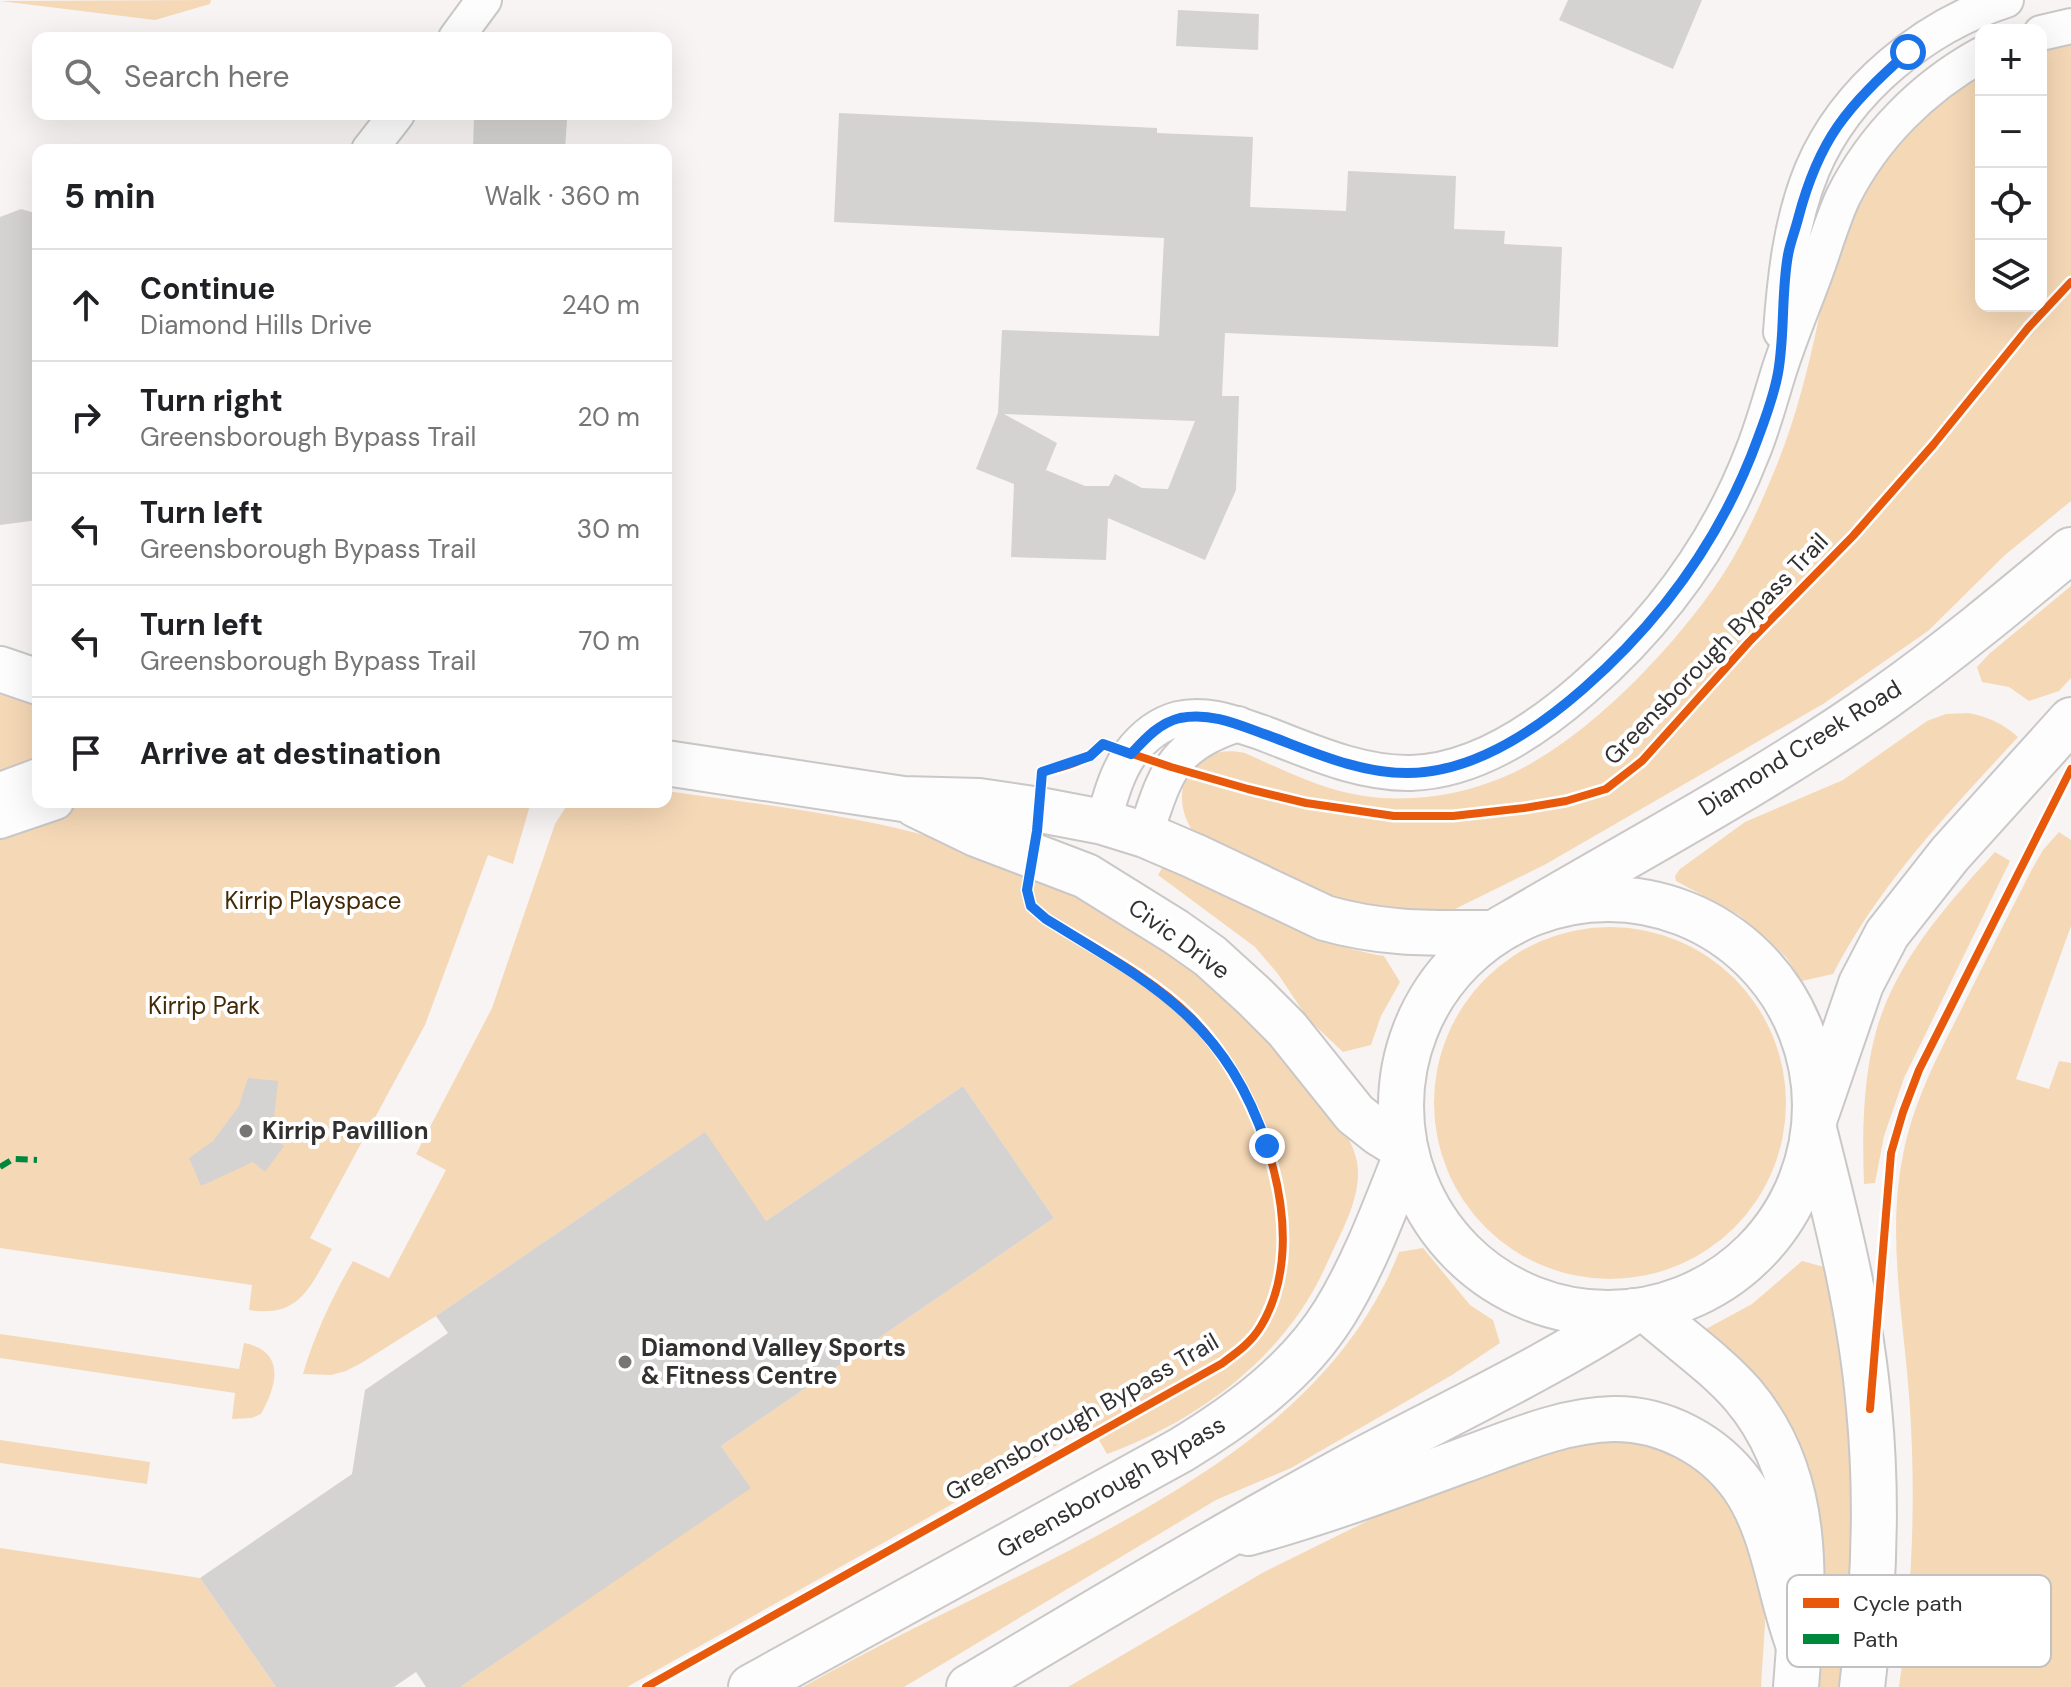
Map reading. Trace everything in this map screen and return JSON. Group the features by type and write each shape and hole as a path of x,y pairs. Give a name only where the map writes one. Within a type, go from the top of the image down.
{"main road":[{"name":"Diamond Creek Road","path":"1504,928 1781,765 1874,704 1961,640 2071,550"},
{"path":"0,668 32,666"},
{"path":"0,668 32,680"},
{"path":"1873,1575 1870,1409 1859,1327 1816,1122 1812,1064 1802,1031 1787,1000 1767,972 1742,948 1714,928 1682,912 1649,903 1579,901 1545,909 1504,928 1476,947 1431,997 1412,1038 1400,1105 1406,1152 1420,1194 1440,1227 1471,1261 1495,1280 1522,1294 1551,1305 1581,1311 1640,1310 1688,1297 1710,1287 1757,1250 1793,1202 1802,1180 1816,1122 1861,984 1887,934 1950,854 2071,720"},
{"name":"Civic Drive","path":"672,764 903,799 979,801 1103,822 1145,835 1325,918 1373,930 1404,933 1504,928"},
{"name":"Civic Drive","path":"903,799 976,834 1104,886 1176,932 1232,976 1287,1029 1349,1107 1406,1152"},
{"path":"1103,822 1104,886"},
{"path":"1104,886 1145,835"},
{"name":"Greensborough Bypass","path":"751,1687 1181,1450 1226,1423 1256,1399 1309,1348 1335,1312 1378,1226 1406,1152"},
{"path":"969,1687 1210,1543 1420,1429 1532,1373 1640,1310"},
{"path":"1640,1310 1741,1393 1759,1416 1779,1453 1798,1509 1801,1575"},
{"path":"1210,1543 1346,1503 1532,1436 1600,1420 1632,1420 1669,1429 1698,1443 1724,1463 1743,1486 1761,1522 1787,1613"},
{"path":"1862,1687 1864,1667"}],"street":[{"path":"460,32 484,0"},
{"path":"1778,373 1788,254 1811,171 1828,140 1865,90 1908,52 1976,10 2006,0"},
{"path":"2047,32 2071,26"},
{"path":"1103,822 1118,776 1131,754 1150,733 1180,718 1220,719 1354,765 1384,772 1410,773 1432,771 1474,759 1520,736 1582,690 1655,618 1708,544 1762,428 1778,373 1841,202 1855,176 1881,139 1914,103 1948,73 1975,58"},
{"path":"374,144 392,120"},
{"path":"1145,835 1171,767 1201,738 1238,724"},
{"path":"0,790 32,778"},
{"path":"0,821 38,808"}],"green space":[{"path":"211,0 210,4 155,20 0,1"},
{"path":"2071,40 2071,501 2005,555 1928,631 1823,704 1546,864 1449,912 1402,916 1324,897 1196,836 1182,804 1183,788 1196,763 1209,755 1226,751 1245,753 1318,784 1364,796 1436,796 1489,783 1536,761 1597,716 1626,690 1654,662 1702,604 1730,563 1753,520 1790,428 1833,255 1857,200 1891,148 1917,119 1975,77 1975,312 2047,312 2047,46"},
{"path":"2071,586 2071,678 2059,691 2029,701 2009,687 1982,682 1977,667 1989,654"},
{"path":"0,694 32,699 32,770 0,780"},
{"path":"1968,713 1995,721 2018,737 1894,879 1833,974 1802,981 1786,957 1739,915 1676,881 1675,876 1680,869 1745,822 1843,780 1927,721 1946,714"},
{"path":"672,792 838,816 905,830 960,846 1042,881 1129,927 1207,983 1244,1016 1312,1089 1350,1142 1358,1175 1354,1200 1311,1295 1290,1326 1265,1354 1207,1403 1175,1423 1107,1454 1091,1426 627,1687 460,1687 750,1487 721,1446 1054,1218 963,1086 766,1221 704,1133 436,1316 363,1362 331,1375 303,1374 325,1316 353,1261 389,1278 446,1170 416,1154 492,1008 555,824 565,808 672,808"},
{"name":"Kirrip Park","path":"69,808 529,808 513,864 488,855 425,1025 310,1238 332,1249 309,1288 292,1304 266,1311 249,1310 252,1285 0,1248 0,834"},
{"path":"2059,832 2071,840 2071,926 2016,1079 2049,1089 2059,1061 2071,1063 2071,1687 1899,1687 1901,1667 2051,1667 2051,1575 1910,1575 1912,1444 1896,1250 1898,1187 1907,1136 1919,1099 1943,1045 2043,850"},
{"path":"1995,852 2010,861 1904,1078 1884,1136 1875,1183 1864,1184 1867,1075 1882,1013 1916,947"},
{"path":"1164,865 1312,934 1384,956 1400,982 1381,1016 1371,1045 1343,1052 1308,1019 1278,974 1255,947 1158,875"},
{"path":"1593,927 1627,927 1661,934 1693,947 1735,978 1757,1005 1773,1036 1783,1069 1786,1103 1783,1137 1773,1170 1757,1201 1735,1228 1693,1259 1661,1272 1627,1279 1593,1279 1559,1272 1527,1259 1498,1239 1474,1215 1454,1186 1441,1154 1434,1120 1434,1086 1441,1052 1454,1020 1474,991 1498,967 1527,947 1559,934"},
{"path":"1423,1248 1470,1305 1493,1320 1500,1343 1452,1375 1291,1468 1216,1500 904,1687 803,1687 1074,1548 1172,1493 1219,1462 1306,1391 1343,1350 1374,1303 1399,1252"},
{"path":"1802,1261 1824,1267 1845,1369 1850,1422 1850,1575 1820,1575 1706,1329 1752,1304"},
{"path":"0,1334 239,1369 244,1343 266,1353 272,1361 274,1380 261,1414 252,1418 232,1419 235,1393 0,1358"},
{"path":"1630,1437 1677,1451 1731,1497 1764,1591 1761,1687 1068,1687 1264,1572 1430,1490 1514,1455"},
{"path":"0,1440 150,1462 147,1484 0,1463"},
{"path":"0,1548 200,1578 276,1687 0,1687"},
{"path":"1816,1667 1843,1667 1841,1687 1815,1687"}],"building":[{"path":"1568,0 1702,0 1673,69 1559,20"},
{"path":"1178,10 1259,14 1258,50 1176,46"},
{"path":"839,113 1157,128 1157,133 1253,137 1250,207 1346,211 1348,171 1456,176 1454,229 1505,231 1504,244 1562,247 1558,347 1225,333 1222,396 1239,396 1236,490 1205,560 1108,518 1106,560 1011,557 1014,484 976,469 998,413 1002,330 1159,336 1164,238 834,222","holes":["1004,414 1195,421 1168,489 1142,488 1115,474 1109,486 1085,486 1046,470 1057,443"]},
{"path":"474,120 567,120 565,144 473,144"},
{"path":"21,209 32,212 32,521 0,525 0,217"},
{"name":"Kirrip Pavillion","path":"248,1078 278,1081 272,1137 284,1146 265,1172 253,1162 201,1186 189,1158 213,1141 239,1106"},
{"name":"Diamond Valley Sports & Fitness Centre","path":"963,1086 1054,1218 721,1446 751,1488 460,1687 426,1687 416,1672 394,1687 276,1687 200,1578 352,1474 365,1390 448,1333 436,1316 705,1132 766,1221"}],"marked path":[{"path":"0,1167 13,1159 37,1160"}],"cycle path":[{"name":"Greensborough Bypass Trail","path":"646,1687 1221,1364 1248,1343 1261,1326 1276,1290 1283,1250 1281,1207 1272,1164 1258,1122 1217,1048 1192,1018 1159,989 1046,919 1031,906 1027,890 1037,831 1042,772 1083,759 1103,744 1248,789 1306,803 1394,816 1453,816 1524,808 1566,801 1606,789 1642,761 1749,642 1853,536 1933,445 2028,328 2071,282"},
{"path":"1870,1409 1891,1153 1903,1112 1919,1070 2071,769"}],"place":[{"name":"Kirrip Pavillion","path":"246,1131"},
{"name":"Diamond Valley Sports & Fitness Centre","path":"625,1362"}],"route":[{"path":"1267,1146 1257,1116 1233,1072 1215,1044 1191,1017 1163,993 1046,919 1031,906 1027,890 1040,810 1042,772 1090,756 1103,744 1131,754 1150,733 1165,724 1180,718 1200,717 1238,724 1365,768 1384,772 1432,771 1497,749 1552,714 1582,690 1655,618 1708,544 1732,498 1753,452 1778,373 1788,254 1811,171 1841,119 1865,90 1908,52"}],"park label":[{"name":"Kirrip Playspace","path":"313,901"}]}
